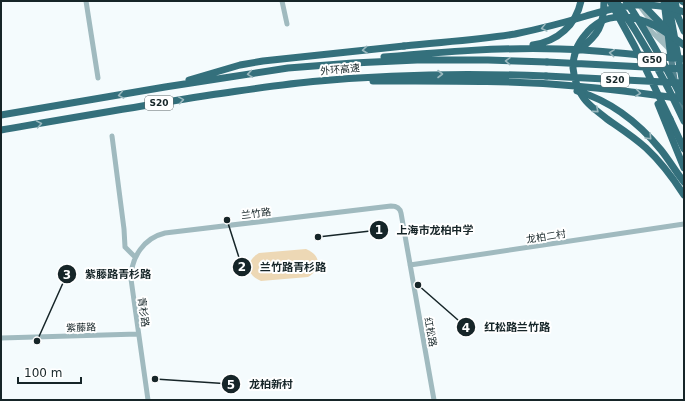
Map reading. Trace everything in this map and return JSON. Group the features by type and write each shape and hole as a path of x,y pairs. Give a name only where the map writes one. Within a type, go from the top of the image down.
{"highway":[{"path":"579,50 596,34 604,13 604,1"},
{"path":"610,1 635,47 684,149"},
{"name":"G50","path":"616,1 644,44 661,74 684,121"},
{"name":"G50","path":"625,1 651,41 682,100"},
{"path":"639,1 661,25 682,43"},
{"path":"664,1 671,58"},
{"path":"491,50 525,47 542,44 552,40 562,34 569,26 576,15 581,2"},
{"path":"677,2 684,23"},
{"path":"677,2 673,24 680,37 684,90"},
{"path":"677,2 678,17 684,31"},
{"path":"165,87 216,72 263,61 514,34 628,6 650,6 674,9 684,12"},
{"path":"650,6 673,12 684,17"},
{"path":"682,43 645,21 619,16 610,18 595,25 588,30 582,38 574,54 573,68 579,90 586,101 646,149 664,168 684,195"},
{"path":"635,47 684,168"},
{"path":"288,68 353,60 432,53 491,50 579,50 682,59"},
{"name":"外环高速","path":"1,115 288,68 353,63 417,60 488,60 684,69"},
{"name":"外环高速","path":"1,130 250,89 373,76 488,74 684,84"},
{"path":"317,81 543,84 600,88 682,100"},
{"path":"543,84 588,94 626,115 638,125 661,150 684,182"}],"main road":[{"path":"671,58 684,112"}],"street":[{"path":"86,1 98,78"},
{"path":"282,1 288,24"},
{"path":"625,1 633,14 682,59"},
{"path":"636,1 670,48"},
{"path":"112,136 125,247 135,257"},
{"name":"兰竹路","path":"135,257 142,247 154,237 165,233 389,206"},
{"name":"红松路","path":"389,206 396,206 401,211 434,400"},
{"name":"龙柏二村","path":"410,265 684,224"},
{"name":"青杉路","path":"135,257 132,266 131,279 148,400"},
{"name":"紫藤路","path":"1,338 138,334"}],"shaded area":[{"path":"306,249 315,255 318,262 316,270 308,277 261,281 250,272 249,268 251,260 259,253"}],"place":[{"name":"兰竹路青杉路","path":"227,220"},
{"name":"上海市龙柏中学","path":"318,237"},
{"name":"红松路兰竹路","path":"418,285"},
{"name":"紫藤路青杉路","path":"37,341"},
{"name":"龙柏新村","path":"155,379"}]}
